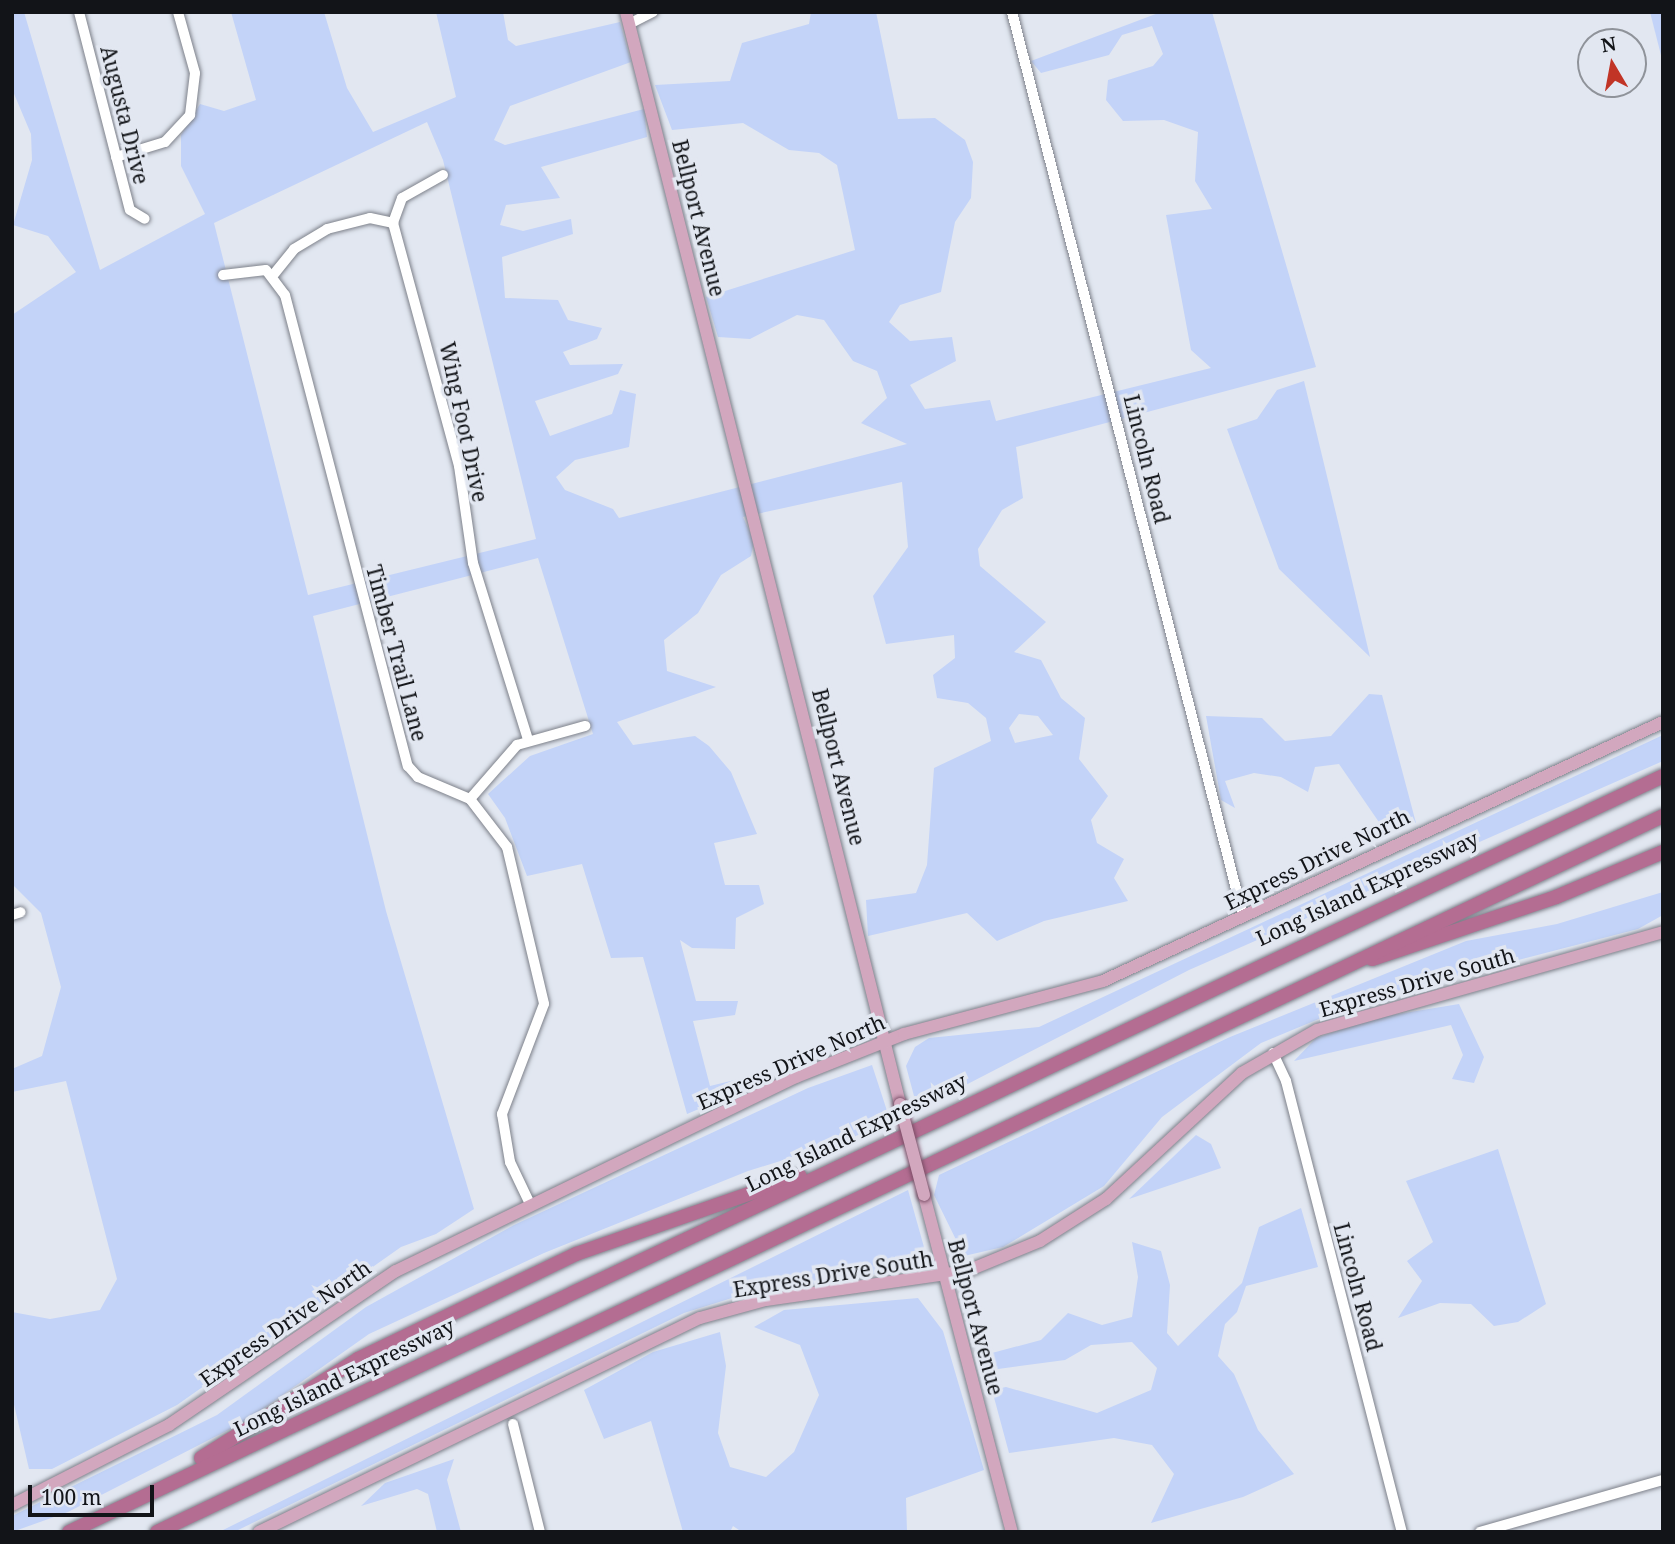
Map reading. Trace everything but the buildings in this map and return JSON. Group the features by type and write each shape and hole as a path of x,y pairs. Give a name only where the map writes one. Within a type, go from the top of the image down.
{"highway":[{"name":"Long Island Expressway","path":"69,1532 821,1172 1663,775"},
{"path":"163,1529 1315,977 1663,816"},
{"path":"1315,977 1556,897 1663,852"},
{"path":"170,1483 358,1359 563,1259 786,1178 821,1172"}],"main road":[{"name":"Bellport Avenue","path":"628,18 884,1041 1012,1532"},
{"name":"Express Drive North","path":"12,1505 142,1441 357,1294 530,1204 884,1041 1083,989 1663,722"},
{"name":"Express Drive South","path":"259,1532 700,1318 766,1300 946,1276 1023,1249 1090,1211 1215,1094 1273,1053 1355,1016 1663,932"}],"street":[{"name":"Augusta Drive","path":"79,12 130,209 145,219"},
{"path":"117,157 165,142 190,115 195,73 178,12"},
{"path":"628,18 653,12"},
{"name":"Lincoln Road","path":"1012,12 1243,916"},
{"path":"223,275 250,268 274,274 294,249 327,229 370,218 393,223 402,198 443,175"},
{"name":"Wing Foot Drive","path":"393,223 459,466 473,564 528,740"},
{"name":"Timber Trail Lane","path":"274,274 291,317 401,749 418,777 470,799 507,847 543,992 538,1026 502,1114 510,1162 530,1204"},
{"path":"470,799 496,764 528,740 585,726"},
{"name":"Lincoln Road","path":"1273,1053 1286,1082 1402,1532"},
{"path":"513,1424 540,1532"},
{"path":"1480,1532 1663,1480"}],"shaded area":[{"path":"12,12 24,12 100,270 205,214 181,166 181,135 200,104 224,111 256,100 231,12 324,12 347,88 373,132 456,97 436,12 503,12 508,40 516,46 620,22 631,62 510,106 494,140 505,145 644,109 647,137 541,167 560,198 506,205 500,225 523,231 571,219 573,234 502,257 505,298 558,300 568,320 602,328 597,339 563,352 570,365 623,364 618,374 535,401 550,436 612,414 620,390 636,394 629,447 575,460 556,477 565,490 613,509 619,518 907,444 861,423 887,398 877,371 853,361 824,320 797,315 750,339 718,337 706,297 855,250 837,165 819,153 789,150 743,123 672,130 655,85 730,81 742,43 809,24 811,12 876,12 898,119 935,118 965,140 973,162 971,198 955,222 941,292 900,305 889,322 910,341 952,337 956,361 910,385 925,409 990,400 996,421 1211,368 1191,350 1166,215 1212,209 1195,181 1198,132 1164,120 1123,121 1106,100 1108,80 1153,66 1163,54 1152,26 1122,35 1109,55 1041,73 1031,61 1161,12 1212,12 1316,367 1016,447 1023,498 1002,510 978,549 980,566 1046,622 1014,652 1041,660 1061,698 1085,718 1079,759 1108,796 1091,820 1097,843 1124,859 1114,878 1128,901 1044,921 997,941 967,913 868,936 866,900 916,893 927,865 934,768 991,741 986,718 968,703 937,698 933,675 955,658 954,635 886,644 873,596 908,547 902,482 743,517 754,541 751,556 721,575 698,613 664,640 667,671 716,687 617,722 633,745 695,736 709,746 731,772 757,834 714,843 725,885 759,885 764,904 736,918 735,949 692,948 680,940 696,1001 738,1001 735,1015 693,1021 710,1086 755,1075 760,1083 687,1114 643,957 611,958 582,864 527,876 505,818 488,794 530,756 593,734 538,558 313,616 386,911 474,1209 436,1234 401,1247 177,1405 52,1469 29,1469 12,1396 12,1312 50,1319 100,1310 117,1279 66,1081 12,1092 12,1069 42,1056 61,987 41,913 12,884 12,315 76,272 48,236 13,225 32,160 31,134 12,89","holes":["427,122 443,160 536,539 308,595 214,223","1019,714 1038,716 1053,735 1015,743 1009,728"]},
{"path":"1650,12 1663,12 1663,63"},
{"path":"1304,381 1370,657 1279,569 1227,429 1257,419 1277,390"},
{"path":"1369,694 1382,695 1416,823 1383,828 1339,764 1315,767 1308,792 1281,777 1254,773 1225,781 1235,808 1221,800 1206,716 1262,718 1285,741 1331,736"},
{"path":"1663,735 1663,761 1189,970 923,1107 914,1096 906,1066 915,1047 929,1038 1039,1027"},
{"path":"1663,892 1663,915 1638,929 1367,999 1261,1043 1162,1117 1104,1186 1003,1247 964,1256 934,1195 939,1175 1230,1037 1466,941 1557,924"},
{"path":"1459,1004 1484,1057 1474,1083 1452,1079 1463,1055 1451,1025 1294,1061 1316,1038 1380,1017"},
{"path":"872,1065 892,1126 748,1171 544,1253 369,1334 246,1421 68,1512 12,1532 12,1516 217,1415 366,1307 514,1225 808,1088"},
{"path":"1196,1135 1211,1144 1221,1168 1129,1199"},
{"path":"1498,1149 1546,1304 1518,1322 1494,1326 1471,1304 1440,1303 1398,1318 1422,1281 1407,1261 1433,1242 1406,1181"},
{"path":"908,1190 929,1265 735,1297 684,1313 234,1532 219,1532"},
{"path":"1301,1208 1318,1267 1246,1286 1237,1312 1225,1324 1218,1356 1234,1374 1258,1430 1294,1474 1243,1497 1151,1523 1174,1474 1152,1445 1114,1438 1009,1453 992,1390 1006,1387 1097,1413 1151,1390 1157,1368 1132,1342 1091,1345 1065,1360 991,1370 992,1353 1041,1340 1068,1313 1102,1325 1132,1317 1138,1277 1132,1242 1161,1251 1170,1285 1167,1333 1178,1346 1242,1283 1259,1227"},
{"path":"918,1298 943,1331 984,1470 906,1498 907,1532 742,1532 733,1526 730,1532 683,1532 651,1421 604,1439 584,1390 653,1352 720,1332 726,1366 718,1433 730,1467 766,1477 794,1452 819,1395 800,1345 754,1327 784,1310"},
{"path":"454,1459 447,1480 461,1532 437,1532 428,1494 417,1489 361,1506 385,1483"}]}
